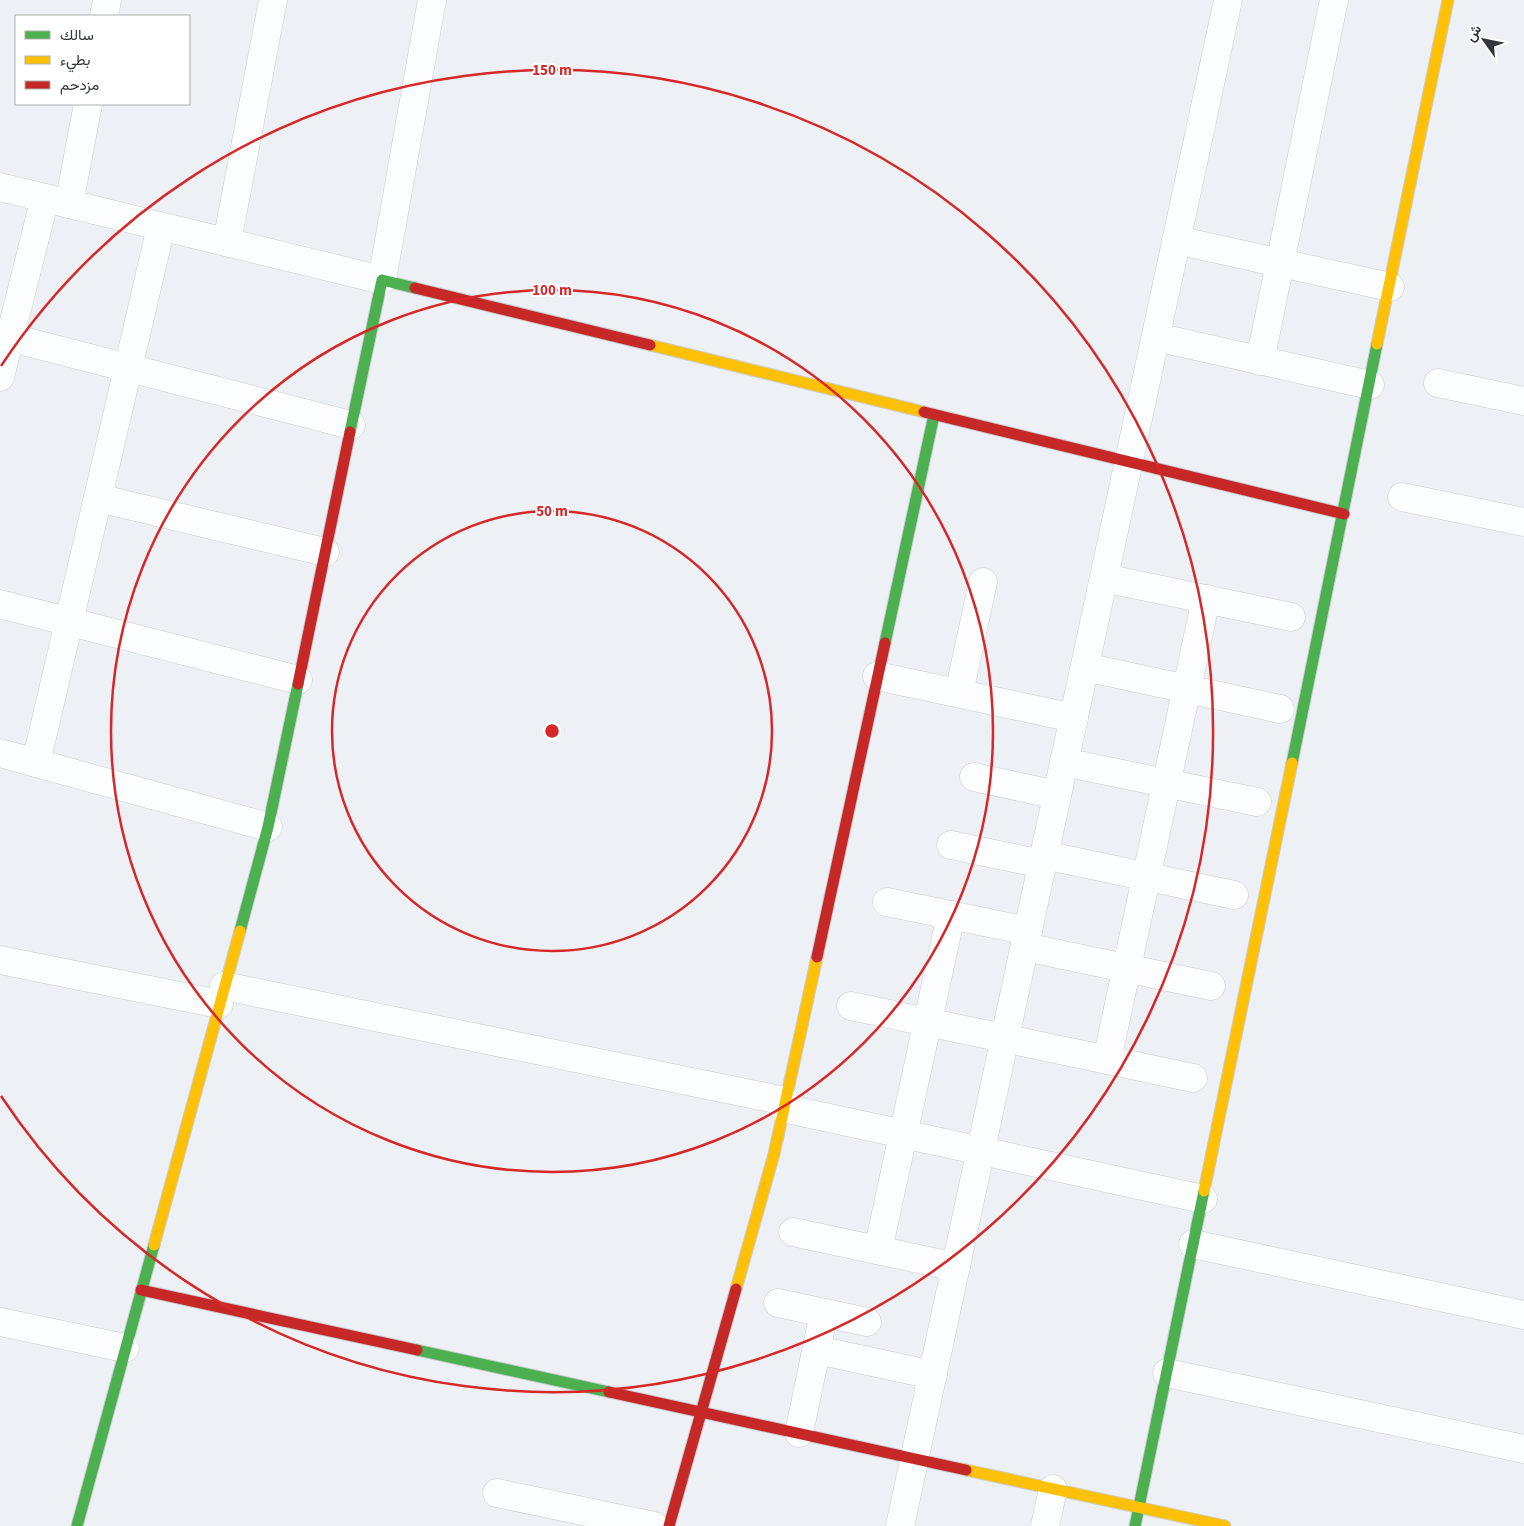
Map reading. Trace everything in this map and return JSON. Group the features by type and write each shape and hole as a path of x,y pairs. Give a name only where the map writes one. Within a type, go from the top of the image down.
{"street":[{"path":"104,15 107,0"},
{"path":"227,242 273,0"},
{"path":"77,1526 268,827 382,280 432,0"},
{"path":"900,1526 1228,0"},
{"path":"1260,361 1334,0"},
{"path":"1135,1526 1448,0"},
{"path":"0,377 5,336 57,201 88,105"},
{"path":"0,187 1344,514"},
{"path":"36,763 161,226"},
{"path":"1176,240 1390,287"},
{"path":"5,336 352,425"},
{"path":"1156,337 1370,385"},
{"path":"1438,383 1524,401"},
{"path":"669,1526 774,1154 934,415"},
{"path":"1402,496 1524,522"},
{"path":"98,498 325,552"},
{"path":"1104,578 1291,617"},
{"path":"959,693 983,582"},
{"path":"1107,1060 1206,599"},
{"path":"0,604 298,680"},
{"path":"1085,667 1280,709"},
{"path":"877,676 1074,718"},
{"path":"0,753 268,827"},
{"path":"1064,762 1257,802"},
{"path":"974,777 1057,795"},
{"path":"951,845 1146,876 1234,895"},
{"path":"887,902 951,915 1127,968 1211,986"},
{"path":"878,1250 951,915"},
{"path":"0,960 222,995 784,1104 904,1134 1203,1199"},
{"path":"851,1006 1193,1078"},
{"path":"792,1232 956,1266"},
{"path":"1193,1244 1524,1315"},
{"path":"141,1290 1224,1526"},
{"path":"778,1303 867,1322"},
{"path":"799,1433 824,1313"},
{"path":"0,1322 125,1348"},
{"path":"816,1350 933,1375"},
{"path":"1167,1373 1524,1449"},
{"path":"1045,1526 1053,1489"},
{"path":"497,1493 654,1526"}],"traffic: fast":[{"path":"350,432 382,280 415,288"},
{"path":"1292,763 1377,344"},
{"path":"885,643 934,415"},
{"path":"240,931 268,827 298,684"},
{"path":"1135,1526 1204,1191"},
{"path":"77,1526 154,1245"},
{"path":"417,1350 609,1392"}],"traffic: slow":[{"path":"1377,344 1448,0"},
{"path":"650,345 924,412"},
{"path":"1204,1191 1292,763"},
{"path":"154,1245 240,931"},
{"path":"736,1289 774,1154 817,957"},
{"path":"966,1470 1225,1526"}],"traffic: jam":[{"path":"415,288 650,345"},
{"path":"924,412 1344,514"},
{"path":"298,684 350,432"},
{"path":"817,957 885,643"},
{"path":"669,1526 736,1289"},
{"path":"141,1290 417,1350"},
{"path":"609,1392 966,1470"}]}
